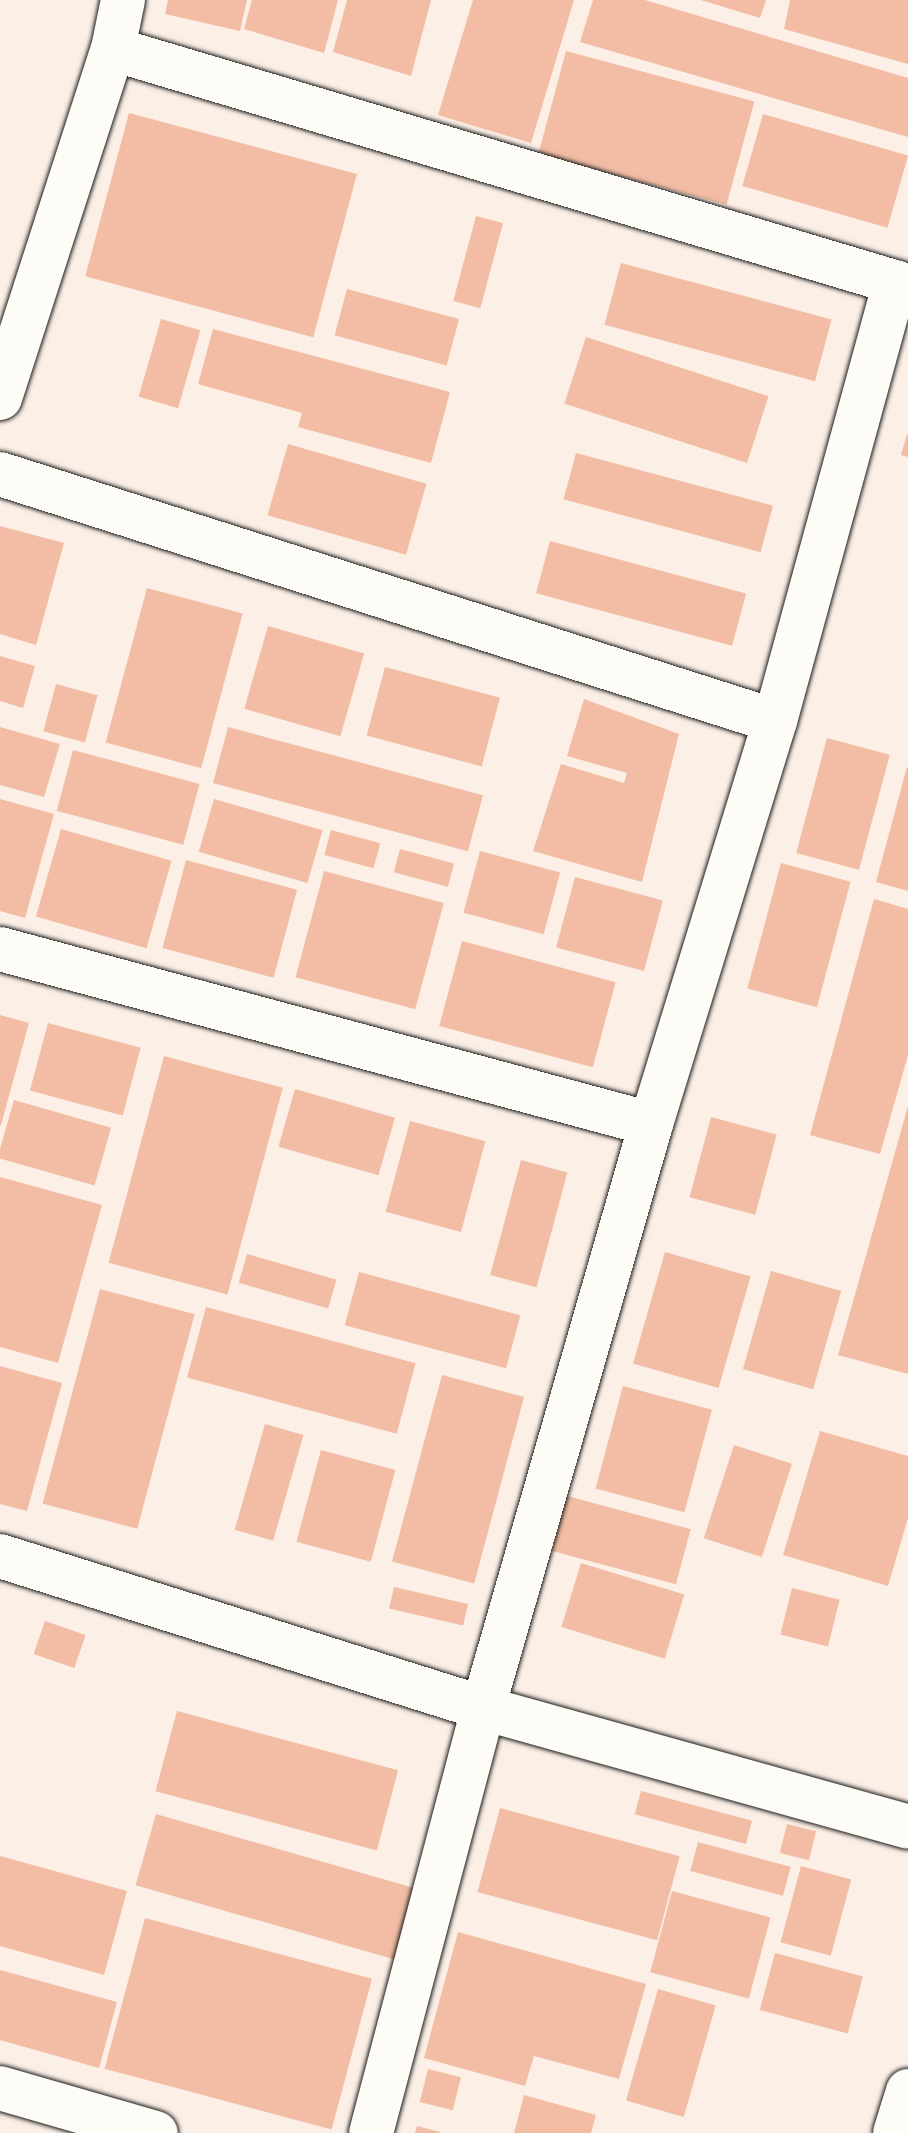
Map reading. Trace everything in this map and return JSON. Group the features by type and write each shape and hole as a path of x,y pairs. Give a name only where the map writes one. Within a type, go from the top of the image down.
{"street":[{"path":"0,398 113,49 123,0"},
{"path":"113,49 902,284 775,721 651,1124 483,1708 371,2133"},
{"path":"0,474 775,721"},
{"path":"0,949 651,1124"},
{"path":"0,1556 483,1708 908,1827"},
{"path":"0,2088 156,2133"},
{"path":"895,2133 908,2091"}],"building":[{"path":"168,0 247,0 240,31 165,14"},
{"path":"252,0 338,0 324,53 244,29"},
{"path":"347,0 431,0 411,76 333,52"},
{"path":"473,0 574,0 531,143 438,115"},
{"path":"593,0 645,0 908,78 908,137 580,42"},
{"path":"701,0 766,0 760,18"},
{"path":"790,0 908,0 908,64 784,29"},
{"path":"566,51 754,101 727,205 538,154"},
{"path":"129,113 357,174 313,337 85,276"},
{"path":"763,114 908,156 887,228 742,186"},
{"path":"476,216 503,223 480,308 453,301"},
{"path":"621,263 832,319 815,381 604,325"},
{"path":"347,289 459,319 447,365 335,335"},
{"path":"161,319 200,330 178,408 139,397"},
{"path":"213,329 450,392 431,463 298,427 302,413 198,384"},
{"path":"586,337 769,396 747,463 564,404"},
{"path":"908,434 908,457 901,455"},
{"path":"288,444 426,484 406,555 268,515"},
{"path":"576,453 773,506 761,552 564,499"},
{"path":"0,526 64,543 36,645 0,634"},
{"path":"550,541 746,594 732,646 536,593"},
{"path":"147,588 243,614 201,768 106,743"},
{"path":"268,626 364,654 340,736 244,709"},
{"path":"0,656 35,666 23,708 0,701"},
{"path":"385,667 500,698 482,766 367,736"},
{"path":"56,684 98,695 85,742 43,731"},
{"path":"584,699 679,734 642,882 533,851 561,764 624,783 627,773 567,756"},
{"path":"0,727 60,744 44,797 0,785"},
{"path":"228,727 483,795 468,851 213,783"},
{"path":"827,738 890,755 859,870 796,853"},
{"path":"73,750 200,784 183,845 57,811"},
{"path":"908,768 908,891 876,882"},
{"path":"0,799 54,814 25,918 0,911"},
{"path":"214,799 323,830 307,883 199,852"},
{"path":"61,829 172,861 146,948 36,916"},
{"path":"331,830 380,843 374,868 324,855"},
{"path":"400,849 454,863 448,887 394,872"},
{"path":"480,851 560,872 544,934 463,913"},
{"path":"186,860 297,890 274,978 162,948"},
{"path":"781,863 851,882 817,1007 747,989"},
{"path":"324,871 444,903 415,1009 296,977"},
{"path":"575,877 663,901 644,971 556,948"},
{"path":"874,899 908,909 908,1055 880,1154 810,1135"},
{"path":"462,941 616,982 593,1067 439,1026"},
{"path":"0,1015 29,1023 1,1125 0,1125"},
{"path":"48,1023 141,1048 123,1115 30,1091"},
{"path":"164,1056 283,1088 227,1295 109,1263"},
{"path":"295,1089 395,1118 378,1175 278,1147"},
{"path":"14,1100 111,1128 95,1186 0,1158"},
{"path":"908,1106 908,1374 838,1355"},
{"path":"711,1117 777,1135 755,1215 690,1197"},
{"path":"410,1121 485,1141 461,1232 386,1212"},
{"path":"521,1160 567,1172 537,1287 490,1275"},
{"path":"0,1177 102,1205 58,1363 0,1347"},
{"path":"665,1252 751,1277 719,1388 633,1364"},
{"path":"247,1254 336,1280 328,1308 239,1283"},
{"path":"771,1271 841,1291 813,1389 743,1369"},
{"path":"359,1272 520,1315 506,1368 345,1325"},
{"path":"100,1289 195,1314 137,1529 43,1503"},
{"path":"206,1307 416,1363 397,1434 187,1378"},
{"path":"0,1366 62,1383 27,1511 0,1504"},
{"path":"442,1375 524,1397 474,1583 392,1561"},
{"path":"623,1386 712,1410 684,1512 596,1488"},
{"path":"265,1424 303,1435 273,1541 235,1530"},
{"path":"820,1431 908,1456 908,1518 888,1586 783,1555"},
{"path":"734,1445 792,1464 762,1557 704,1538"},
{"path":"321,1450 395,1470 371,1562 296,1542"},
{"path":"567,1496 691,1529 676,1584 552,1551"},
{"path":"581,1563 684,1595 665,1659 561,1627"},
{"path":"394,1587 468,1604 463,1626 389,1608"},
{"path":"792,1588 840,1600 828,1646 780,1635"},
{"path":"45,1621 86,1635 74,1668 34,1654"},
{"path":"177,1711 398,1770 377,1850 156,1791"},
{"path":"641,1791 752,1821 746,1844 635,1814"},
{"path":"500,1808 680,1856 657,1940 477,1892"},
{"path":"156,1814 418,1889 398,1960 136,1885"},
{"path":"787,1824 816,1831 809,1860 780,1853"},
{"path":"698,1842 791,1867 783,1896 690,1871"},
{"path":"0,1856 127,1891 104,1975 0,1946"},
{"path":"801,1866 851,1879 831,1956 781,1942"},
{"path":"672,1891 771,1917 749,1999 650,1972"},
{"path":"145,1918 372,1979 332,2130 105,2069"},
{"path":"458,1932 646,1984 619,2079 534,2056 525,2086 424,2058"},
{"path":"775,1953 863,1977 848,2034 760,2010"},
{"path":"0,1970 117,2002 99,2068 0,2040"},
{"path":"658,1989 716,2006 684,2117 626,2101"},
{"path":"428,2069 461,2077 453,2110 420,2102"},
{"path":"524,2095 596,2115 591,2133 514,2133"},
{"path":"417,2126 440,2132 440,2133 415,2133"}]}
